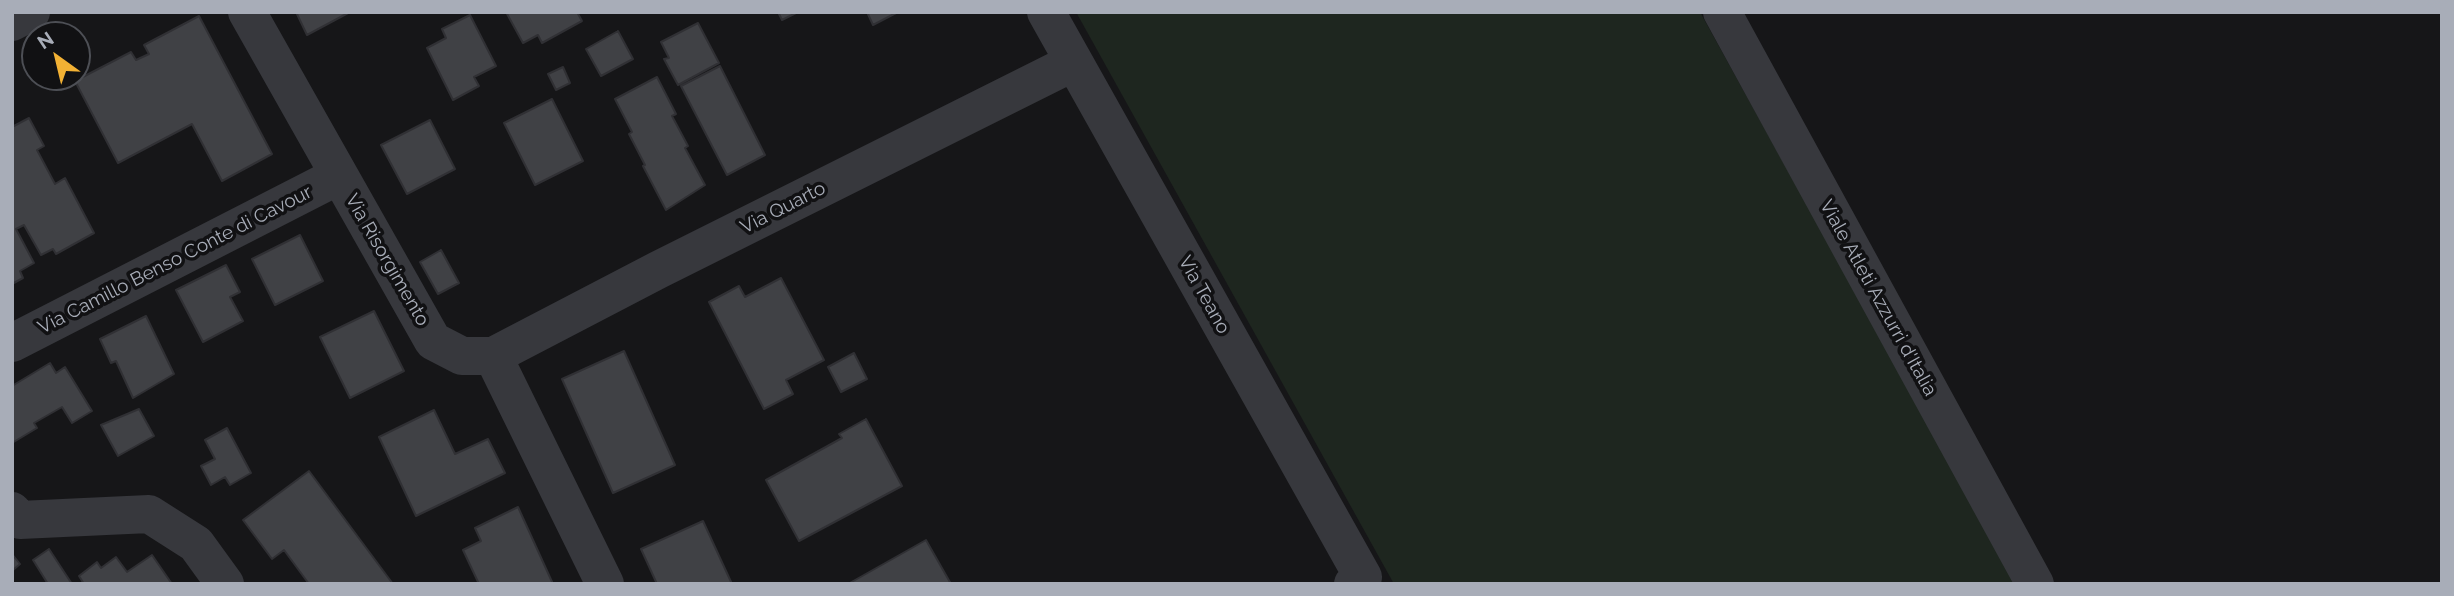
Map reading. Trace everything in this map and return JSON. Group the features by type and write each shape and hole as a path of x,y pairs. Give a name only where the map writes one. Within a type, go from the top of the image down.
{"street":[{"path":"12,22 31,12"},
{"name":"Via Risorgimento","path":"247,12 433,341 462,356 494,356"},
{"name":"Via Teano","path":"1046,12 1358,581"},
{"name":"Viale Atleti Azzurri d'Italia","path":"1721,12 2035,584"},
{"name":"Via Quarto","path":"494,356 658,270 1074,62"},
{"name":"Via Camillo Benso Conte di Cavour","path":"12,343 338,176"},
{"path":"494,356 605,584"},
{"path":"12,511 20,520 149,514 196,544 225,584"}],"shaded area":[{"path":"1076,12 1700,12 2017,584 1394,584"}],"building":[{"path":"296,12 350,12 307,35"},
{"path":"506,12 577,12 582,21 542,43 538,35 523,43"},
{"path":"778,12 798,12 782,20"},
{"path":"867,12 898,12 873,25"},
{"path":"470,15 496,66 474,77 479,86 453,100 427,48 446,38 442,29"},
{"path":"199,16 272,154 222,181 192,124 118,163 80,91 91,91 91,73 131,52 136,60 149,54 144,45"},
{"path":"698,23 719,63 678,85 664,59 669,58 661,42"},
{"path":"618,31 633,59 601,76 586,49"},
{"path":"720,66 765,155 727,175 681,86"},
{"path":"563,67 570,83 556,90 548,74"},
{"path":"657,77 676,114 672,116 688,146 685,148 705,185 666,210 643,166 645,165 629,134 632,132 615,99"},
{"path":"552,99 583,161 535,185 504,123"},
{"path":"29,118 44,146 37,150 55,184 65,178 94,233 56,254 53,249 41,255 24,225 16,229 34,263 20,271 23,278 12,284 12,127"},
{"path":"430,120 455,169 407,194 381,145"},
{"path":"300,235 323,281 275,305 252,259"},
{"path":"441,250 459,283 438,294 420,262"},
{"path":"226,265 240,292 230,297 243,321 203,342 176,290"},
{"path":"781,278 824,360 786,380 793,394 764,409 709,302 739,286 745,297"},
{"path":"374,311 404,371 350,398 320,337"},
{"path":"146,316 174,374 133,398 116,361 111,363 100,339"},
{"path":"624,351 675,465 613,493 562,379"},
{"path":"854,353 867,379 841,392 828,367"},
{"path":"50,363 56,373 65,367 92,411 72,423 62,407 34,423 37,428 12,443 12,386"},
{"path":"139,409 154,436 118,456 101,425"},
{"path":"434,410 455,454 488,439 505,473 416,516 379,437"},
{"path":"866,419 902,486 799,541 766,480 842,438 839,434"},
{"path":"227,428 251,473 230,485 225,477 211,485 201,466 215,459 205,440"},
{"path":"309,471 393,584 309,584 284,550 272,559 243,520"},
{"path":"518,507 553,584 479,584 463,550 481,541 475,528"},
{"path":"703,521 732,584 657,584 641,549"},
{"path":"926,540 951,584 848,584"},
{"path":"49,549 72,584 48,584 33,560"},
{"path":"12,554 20,564 12,571"},
{"path":"152,555 172,584 84,584 79,576 97,562 101,568 116,557 127,572"}]}
